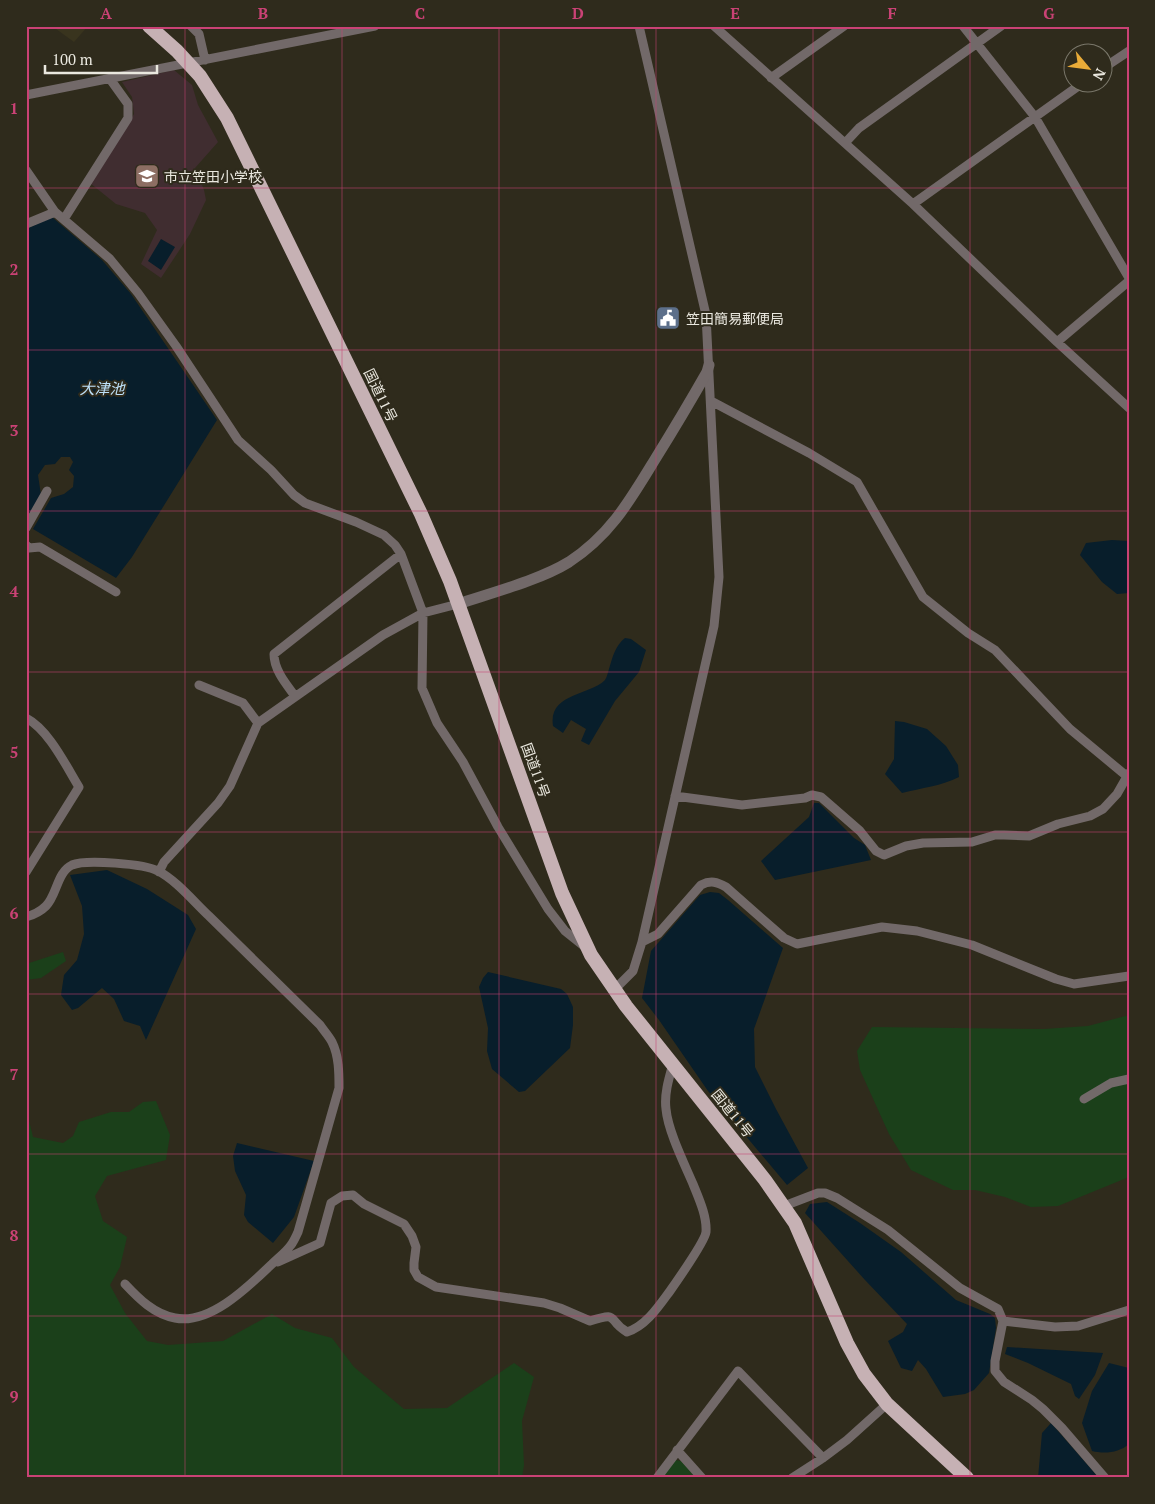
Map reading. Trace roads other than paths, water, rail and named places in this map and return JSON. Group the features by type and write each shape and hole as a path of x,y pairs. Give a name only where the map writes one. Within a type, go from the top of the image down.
{"highway":[{"name":"国道11号","path":"149,26 189,64 209,88 235,133 421,514 458,604 562,893 588,949 614,990 784,1206 802,1236 854,1357 864,1374 887,1404 967,1478"}],"street":[{"path":"192,26 200,34 205,60"},
{"path":"26,95 375,26"},
{"path":"614,990 633,971 642,942 714,626 719,577 706,314 639,26"},
{"path":"714,26 913,204 1129,408"},
{"path":"771,78 844,26"},
{"path":"963,26 1035,117 1129,280 1057,342"},
{"path":"845,143 859,128 1001,26"},
{"path":"1112,62 1129,51"},
{"path":"64,219 128,118 128,104 110,79"},
{"path":"913,204 1070,92"},
{"path":"26,170 55,212 110,259 138,293 176,346 238,440 271,470 294,495 305,503 356,522 384,535 395,545 401,554 423,614 422,688 437,723 463,762 498,827 552,916 565,931 588,949"},
{"path":"26,224 55,212"},
{"path":"159,872 164,862 218,803 230,786 258,722 383,635 423,614 458,604 543,574 567,563 590,547 610,528 628,504 707,372 709,364"},
{"path":"676,796 742,805 812,796 820,797 860,831 876,851 884,855 906,846 923,843 972,842 995,835 1029,836 1058,824 1090,816 1103,809 1117,794 1128,776 1070,729 996,650 968,633 923,597 857,482 809,453 711,402"},
{"path":"27,527 47,491"},
{"path":"27,548 40,547 116,592"},
{"path":"294,696 275,665 274,654 401,554"},
{"path":"199,685 243,703 258,722"},
{"path":"26,718 48,738 79,787 29,861 26,872"},
{"path":"26,917 45,907 64,870 72,865 81,863 111,863 150,868 159,872 194,902 320,1026 333,1043 339,1072 339,1088 298,1232 291,1245 248,1287 227,1303 203,1315 190,1318 176,1318 158,1312 142,1302 125,1284"},
{"path":"642,942 658,934 700,885 709,881 718,882 726,887 784,938 797,944 882,927 917,931 972,945 1056,979 1074,984 1129,976"},
{"path":"271,1265 320,1243 331,1203 342,1196 353,1195 371,1208 404,1224 412,1236 416,1247 414,1270 418,1277 436,1287 544,1303 590,1321 606,1316 611,1317 627,1332 635,1330 657,1308 681,1277 706,1234 704,1215 698,1196 676,1145 666,1110 666,1093 672,1064"},
{"path":"1084,1099 1111,1083 1129,1079"},
{"path":"784,1206 818,1192 837,1198 888,1230 960,1288 998,1309 1003,1321 995,1361 995,1372 1004,1382 1043,1409 1105,1478"},
{"path":"1003,1321 1055,1327 1078,1326 1129,1310"},
{"path":"657,1478 738,1371 823,1458"},
{"path":"792,1478 823,1458 887,1404"},
{"path":"677,1450 702,1478"}],"water":[{"name":"大津池","path":"52,217 102,260 131,294 217,420 132,557 116,578 33,529 51,498 64,494 73,487 74,476 69,470 73,462 70,457 61,457 55,464 45,465 38,475 41,495 26,523 26,229"},
{"path":"161,239 175,247 161,270 148,261"},
{"path":"1112,540 1129,541 1129,593 1117,594 1102,582 1080,555 1086,543"},
{"path":"625,638 631,639 646,650 639,672 615,701 589,745 581,741 586,729 571,720 563,733 553,726 553,715 563,701 605,680 615,652"},
{"path":"895,721 927,729 946,746 958,765 959,777 939,785 902,793 885,774 894,759"},
{"path":"814,803 819,803 854,838 865,845 871,860 775,880 761,861 809,817"},
{"path":"107,870 147,889 188,915 196,929 146,1040 140,1026 124,1021 114,999 102,988 78,1008 72,1010 61,995 64,975 77,960 84,934 82,906 70,875"},
{"path":"710,892 719,893 783,948 754,1029 755,1067 808,1168 787,1185 708,1091 642,998 651,951 700,895"},
{"path":"488,972 561,989 567,994 573,1007 570,1048 525,1091 519,1092 492,1069 487,1051 488,1028 479,987"},
{"path":"237,1143 314,1161 294,1217 273,1243 248,1222 244,1215 246,1195 235,1171 233,1156"},
{"path":"827,1202 901,1252 956,1300 990,1314 995,1318 996,1328 989,1373 974,1390 965,1394 943,1397 926,1369 918,1360 912,1371 901,1368 888,1341 903,1332 907,1324 805,1213 810,1204"},
{"path":"1007,1347 1103,1353 1095,1375 1079,1399 1075,1396 1071,1384 1005,1354"},
{"path":"1109,1363 1129,1368 1129,1444 1116,1451 1097,1452 1092,1451 1082,1423 1092,1391"},
{"path":"1051,1423 1099,1478 1038,1478 1042,1433"}],"place":[{"name":"市立笠田小学校","path":"147,176"},
{"name":"笠田簡易郵便局","path":"668,318"}]}
